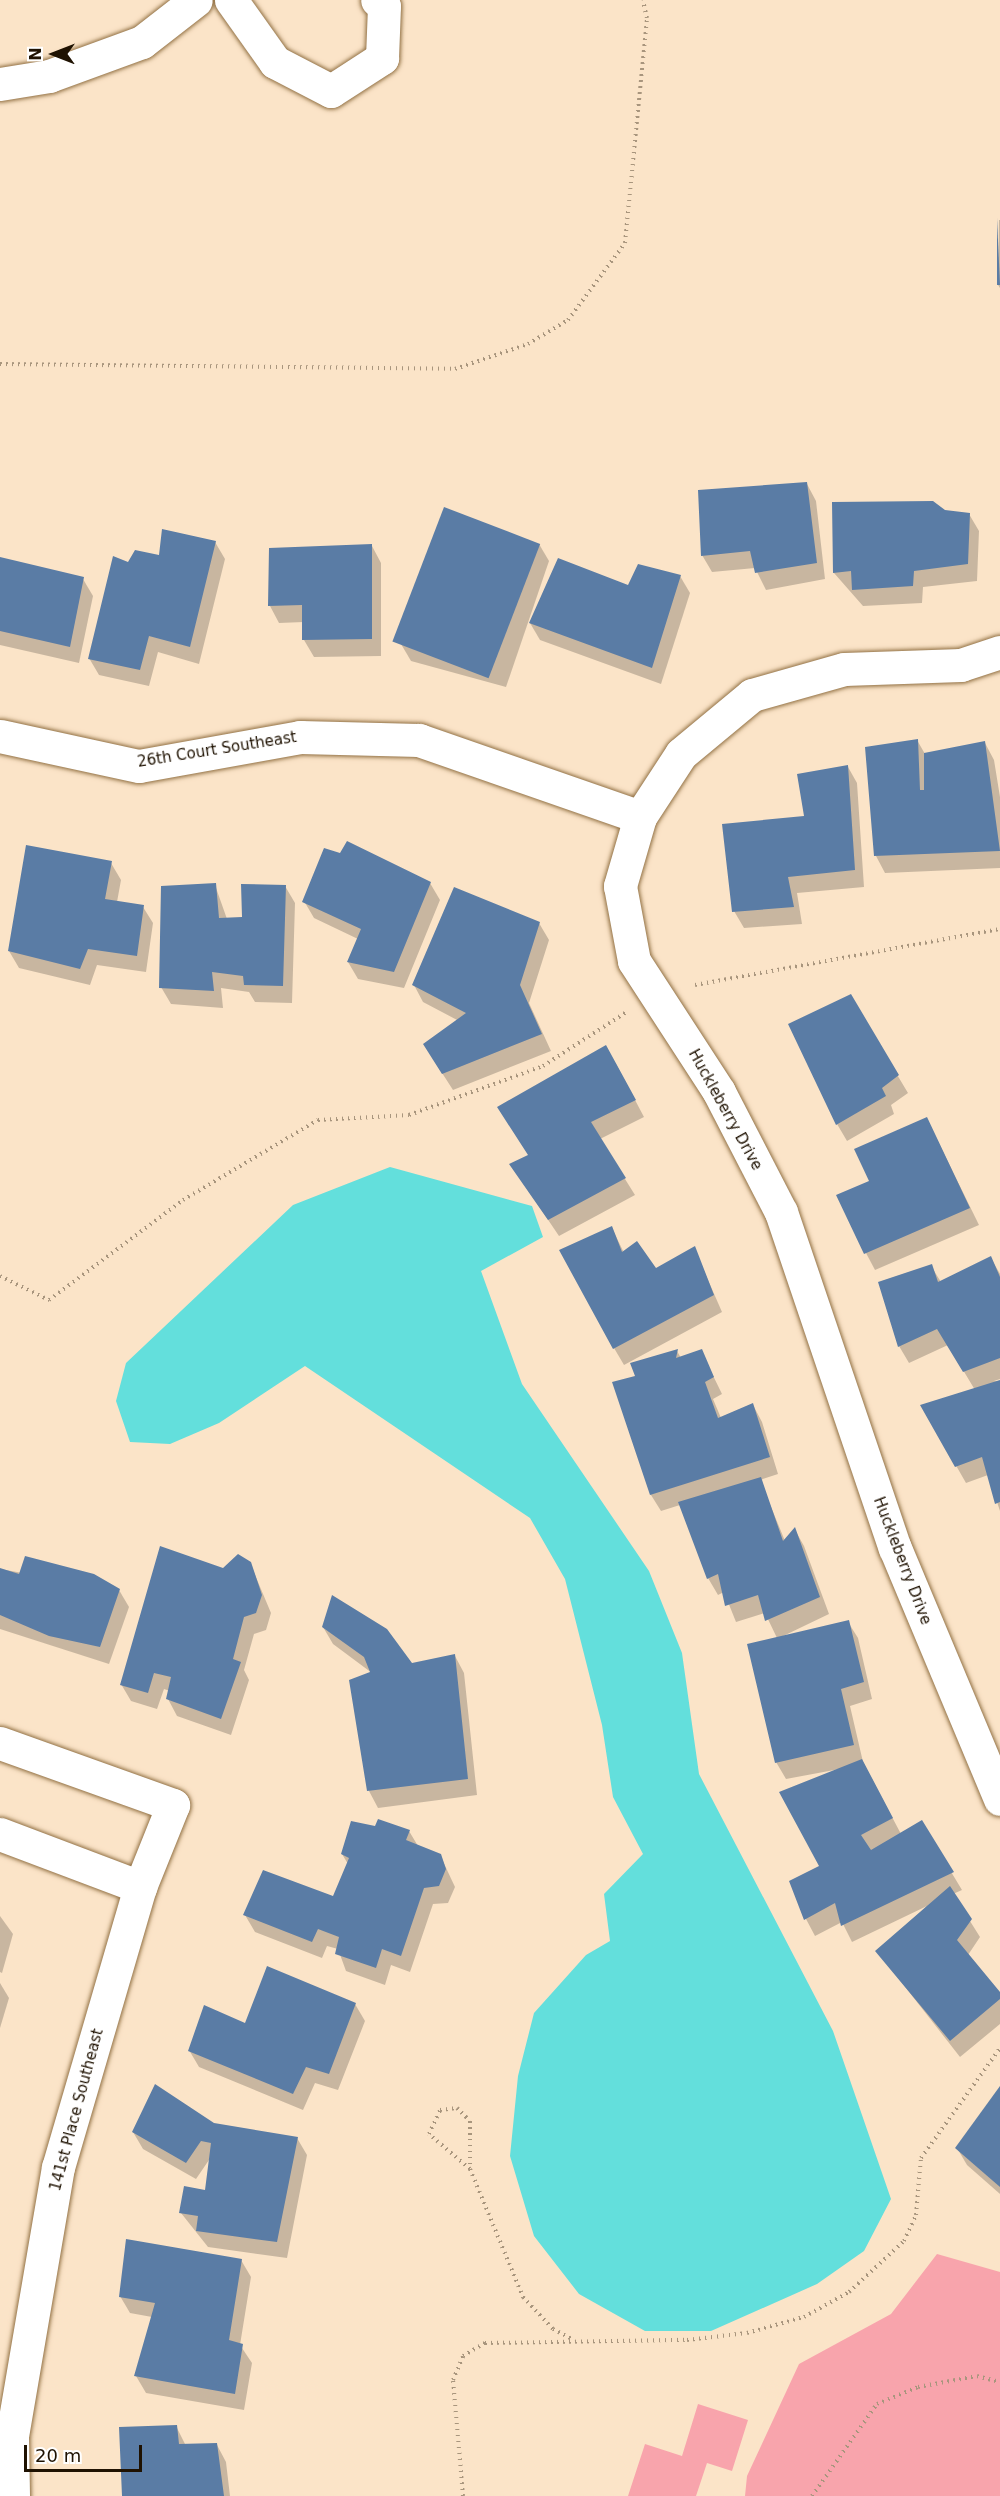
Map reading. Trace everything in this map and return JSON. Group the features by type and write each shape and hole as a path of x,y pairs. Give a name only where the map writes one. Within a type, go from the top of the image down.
{"street":[{"path":"0,84 49,76 142,42 196,0"},
{"path":"231,0 275,62 331,91 382,58 384,6 377,0"},
{"name":"Huckleberry Drive","path":"1000,652 961,665 844,669 752,695 681,754 640,817 620,886 634,961 719,1092 781,1212 895,1548 1000,1799"},
{"name":"26th Court Southeast","path":"0,736 139,766 300,737 418,740 640,817"},
{"name":"141st Place Southeast","path":"0,1743 173,1805 140,1887 58,2167 6,2437 13,2496"},
{"path":"0,1834 140,1887"}],"path":[{"path":"0,364 455,369 528,344 567,320 625,243 647,18 643,0"},
{"path":"0,1276 49,1300 183,1200 318,1120 409,1115 543,1066 655,993 1000,929"},
{"path":"463,2496 453,2380 463,2356 485,2343 687,2340 747,2333 804,2317 849,2292 904,2241 916,2215 921,2158 1000,2048"},
{"path":"470,2169 429,2134 440,2110 457,2108 470,2121 470,2169 523,2297 553,2329 577,2342"},
{"path":"812,2496 877,2404 918,2387 977,2376 1000,2382"}],"shaded area":[{"path":"937,2254 1000,2272 1000,2496 745,2496 747,2476 799,2364 891,2314"},
{"path":"698,2404 748,2420 732,2471 707,2463 696,2496 628,2496 645,2444 682,2456"}],"water":[{"path":"390,1167 532,1206 543,1237 481,1271 522,1384 649,1571 682,1653 699,1774 833,2031 891,2199 864,2251 817,2284 711,2331 645,2331 579,2294 534,2236 510,2156 518,2076 534,2013 586,1955 610,1941 604,1894 643,1854 613,1797 602,1725 565,1579 530,1518 305,1366 219,1423 170,1444 130,1442 116,1401 126,1363 293,1205"}],"building":[{"path":"997,218 1000,285 997,285"},
{"path":"807,482 817,563 755,573 750,551 701,556 698,490"},
{"path":"933,501 945,510 970,513 968,564 914,571 913,586 852,590 851,571 833,573 832,502"},
{"path":"444,507 540,544 489,678 392,641"},
{"path":"162,529 216,541 190,647 149,636 140,670 88,659 113,556 128,562 135,550 159,555"},
{"path":"372,544 372,639 302,640 302,605 268,606 269,548"},
{"path":"0,557 84,577 70,647 0,631"},
{"path":"558,558 628,585 638,564 681,575 652,668 529,623"},
{"path":"918,739 920,790 924,790 924,753 985,741 1000,851 874,856 865,747"},
{"path":"848,765 855,870 788,877 794,907 732,912 722,824 804,816 797,774"},
{"path":"347,841 431,882 394,972 347,962 361,929 302,902 324,848 340,853"},
{"path":"26,845 112,861 105,899 144,905 137,956 88,949 80,969 8,951"},
{"path":"216,883 219,918 242,917 241,884 286,885 283,986 244,985 243,976 212,972 214,991 159,988 161,886"},
{"path":"454,887 540,922 520,985 542,1034 442,1074 423,1044 466,1013 412,985"},
{"path":"851,994 899,1075 882,1088 886,1096 836,1125 788,1024"},
{"path":"606,1045 636,1100 591,1122 626,1178 548,1220 509,1164 528,1155 497,1107"},
{"path":"927,1117 970,1208 864,1254 836,1195 869,1181 854,1149"},
{"path":"612,1226 622,1252 637,1241 656,1268 695,1246 714,1295 613,1349 559,1250"},
{"path":"991,1256 1000,1277 1000,1358 963,1372 937,1329 898,1347 878,1282 932,1264 938,1282"},
{"path":"678,1349 676,1358 702,1349 714,1377 705,1382 718,1418 753,1403 770,1457 650,1495 612,1382 635,1376 630,1363"},
{"path":"1000,1380 1000,1502 995,1504 982,1457 955,1467 920,1405"},
{"path":"761,1477 783,1541 795,1527 820,1597 765,1621 758,1595 725,1606 718,1574 707,1579 678,1502"},
{"path":"160,1546 223,1568 238,1554 251,1562 262,1595 256,1613 244,1617 233,1659 241,1662 221,1719 166,1699 171,1677 154,1673 148,1693 120,1685"},
{"path":"25,1556 94,1574 120,1589 100,1647 49,1636 0,1615 0,1568 19,1574"},
{"path":"332,1595 387,1629 412,1663 455,1654 468,1779 367,1791 349,1680 370,1672 364,1657 322,1627"},
{"path":"849,1620 864,1682 841,1689 854,1745 775,1763 747,1644"},
{"path":"862,1759 893,1818 861,1835 871,1850 922,1820 954,1872 841,1926 835,1903 804,1920 789,1881 819,1866 779,1792"},
{"path":"378,1819 410,1830 406,1840 441,1854 446,1869 439,1886 424,1888 401,1956 382,1949 376,1968 335,1954 339,1937 318,1929 312,1942 243,1915 263,1870 333,1896 349,1858 341,1854 351,1821 375,1826"},
{"path":"950,1886 972,1919 957,1940 1000,1992 1000,1999 950,2041 875,1951"},
{"path":"267,1966 356,2003 329,2074 306,2067 293,2094 188,2051 204,2005 245,2023"},
{"path":"155,2084 214,2123 298,2137 277,2242 196,2231 198,2216 179,2213 184,2186 205,2190 211,2143 201,2141 186,2163 132,2132"},
{"path":"1000,2086 1000,2187 955,2148"},
{"path":"126,2239 242,2259 229,2340 243,2344 235,2394 134,2376 155,2303 119,2297"},
{"path":"177,2425 179,2444 217,2443 224,2496 122,2496 119,2427"}]}
